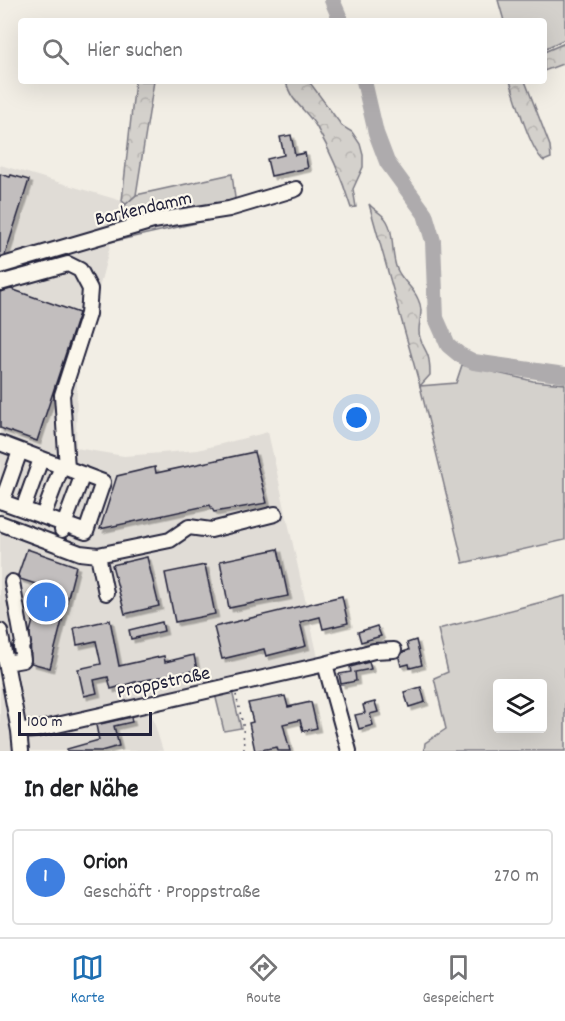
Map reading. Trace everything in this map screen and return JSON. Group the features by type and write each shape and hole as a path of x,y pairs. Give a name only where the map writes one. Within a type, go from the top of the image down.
{"street":[{"name":"Barkendamm","path":"0,266 153,221 229,209 296,189"},
{"path":"0,283 68,264 80,270 90,289 88,314 63,395 65,467 43,516"},
{"path":"0,443 103,482 86,532 1,501 20,451"},
{"path":"23,509 41,459"},
{"path":"57,543 83,474"},
{"path":"0,523 80,553 98,555 171,540 189,527 211,530 275,514"},
{"path":"98,555 106,593"},
{"path":"6,663 23,660 21,647 23,643 12,582"},
{"path":"0,631 21,751"},
{"name":"Proppstraße","path":"19,731 35,730 234,686 374,651 394,650"},
{"path":"325,664 349,751"}],"path":[{"path":"234,686 243,726 244,751"}],"shaded area":[{"path":"0,165 126,204 111,242 77,373 76,448 124,456 198,450 268,432 321,671 150,709 163,751 0,751"}],"green space":[{"path":"498,0 565,0 565,39 547,48 547,18 503,18"},
{"path":"565,43 565,63 547,70 547,51"},
{"path":"135,84 154,84 136,195 126,204 122,201"},
{"path":"287,84 311,84 342,126 352,132 360,144 363,167 353,189 356,207 351,208 336,166 321,135"},
{"path":"511,84 526,84 550,146 551,158 544,161 539,155 524,124"},
{"path":"232,174 237,214 111,242 126,204 136,195"},
{"path":"369,204 387,221 397,269 420,303 419,335 429,358 430,375 420,386"},
{"path":"462,365 533,381 565,384 565,540 463,563 420,386 456,383"},
{"path":"565,596 565,751 424,751 425,743 446,729 434,678 448,672 438,629"},
{"path":"232,691 241,728 224,731 215,694"}],"building":[{"path":"291,135 295,155 305,153 308,168 271,176 267,159 284,155 280,137"},
{"path":"0,174 29,180 5,255 0,257"},
{"path":"11,289 79,313 37,441 0,428 0,292"},
{"path":"254,452 267,503 214,512 210,505 100,529 117,476 155,467 156,473"},
{"path":"27,549 76,566 50,668 31,663 30,632 42,586 20,579 18,575"},
{"path":"278,549 288,596 229,608 220,561"},
{"path":"147,557 159,606 125,614 112,565"},
{"path":"205,565 215,614 175,622 165,573"},
{"path":"342,596 348,623 323,629 320,617 300,622 306,646 266,656 264,649 222,659 214,627"},
{"path":"110,620 119,666 164,656 165,662 194,655 197,670 111,689 108,677 94,680 97,693 84,696 78,669 101,664 96,641 77,645 74,628"},
{"path":"162,622 164,631 131,639 129,630"},
{"path":"377,626 381,636 361,642 358,632"},
{"path":"416,640 422,665 410,668 409,664 401,666 399,658 403,652 409,650 407,643"},
{"path":"369,662 371,669 355,672 356,681 341,684 339,674 351,672 350,667"},
{"path":"421,687 425,702 409,707 404,692"},
{"path":"285,696 288,707 311,702 317,728 303,731 300,720 283,724 290,751 278,751 277,747 255,751 249,723 253,722 248,703"},
{"path":"375,702 378,712 370,714 373,725 359,729 355,715 365,713 363,705"},
{"path":"131,717 132,722 114,726 119,746 101,751 67,751 67,749 99,740 96,725"}],"waterway":[{"path":"332,0 340,18"},
{"path":"365,84 376,133 387,162 425,214 433,241 436,318 448,345 460,355 474,362 565,375"}],"place":[{"name":"Orion","path":"46,602"}]}
